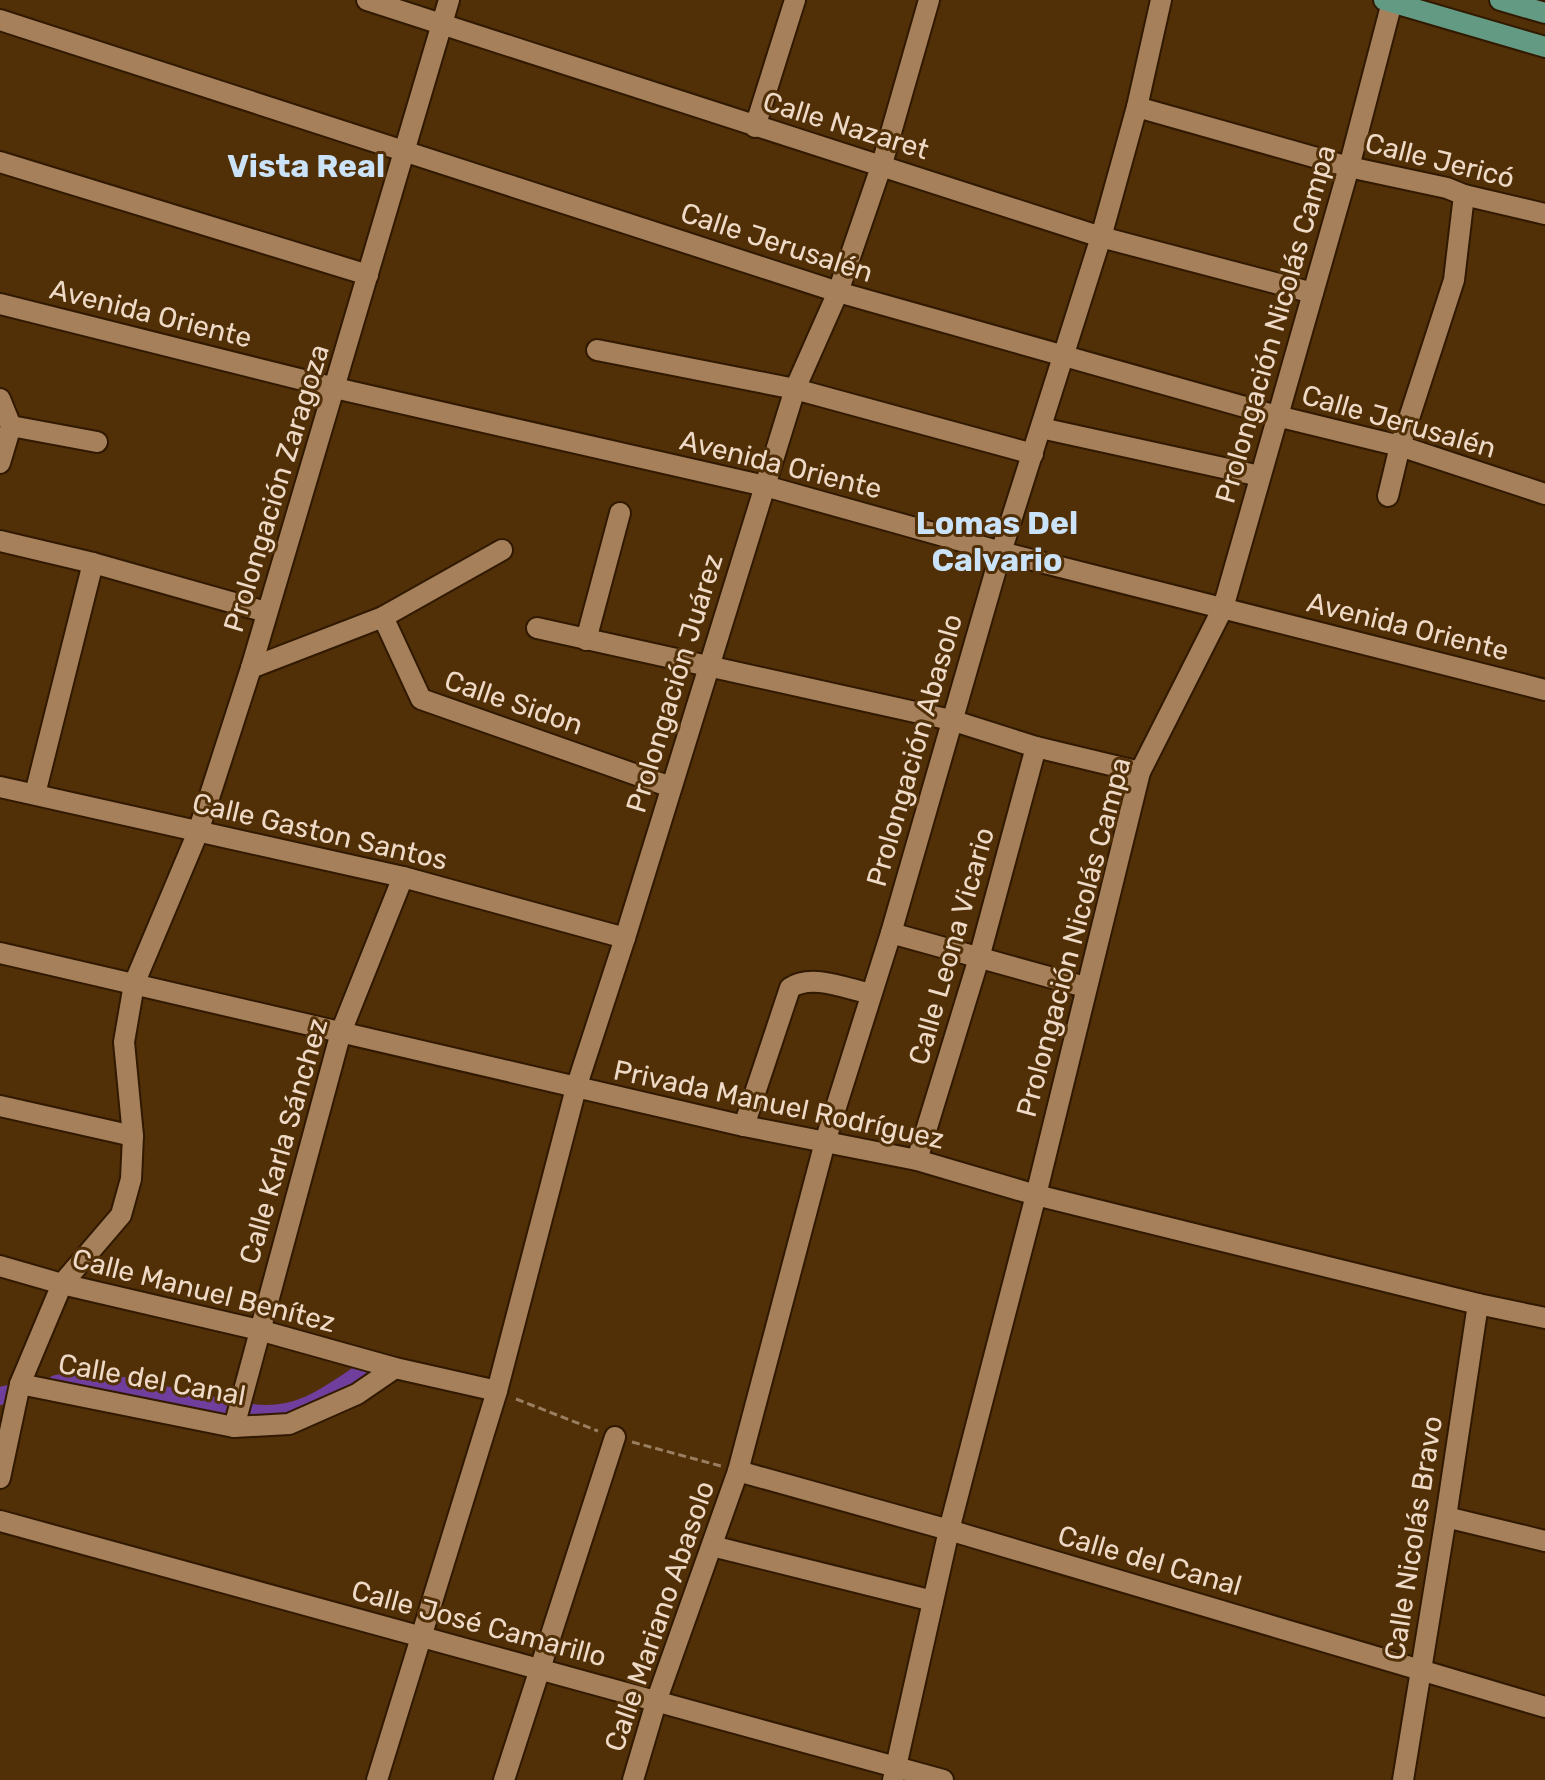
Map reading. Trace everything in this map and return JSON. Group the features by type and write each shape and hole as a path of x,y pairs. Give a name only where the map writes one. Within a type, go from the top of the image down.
{"main road":[{"path":"1500,0 1545,13"},
{"path":"1388,1 1545,47"}],"street":[{"name":"Calle Nazaret","path":"367,0 1101,237 1313,293"},
{"name":"Prolongación Zaragoza","path":"0,1478 20,1385 62,1284 121,1215 131,1179 133,1136 124,1042 134,984 198,832 251,668 449,0"},
{"path":"755,127 795,0"},
{"name":"Prolongación Juárez","path":"377,1780 497,1391 576,1088 795,389 838,292 882,164 929,0"},
{"name":"Prolongación Abasolo","path":"738,1471 825,1142 891,933 1001,552 1101,237 1137,107 1161,0"},
{"name":"Prolongación Nicolás Campa","path":"895,1773 949,1530 1036,1195 1140,772 1223,608 1349,167 1388,1"},
{"name":"Calle Jerusalén","path":"0,20 838,292 1277,416 1400,446 1545,494"},
{"name":"Calle Jericó","path":"1137,107 1349,167 1447,188 1464,195 1545,214"},
{"path":"0,162 368,275"},
{"path":"1388,496 1400,446 1454,280 1464,195"},
{"name":"Avenida Oriente","path":"0,304 335,388 765,486 1001,552 1545,690"},
{"path":"597,350 795,389 1033,454"},
{"path":"0,399 11,426 0,463"},
{"path":"11,426 97,442"},
{"path":"1041,428 1260,476"},
{"path":"586,640 620,513"},
{"path":"0,541 93,563 266,612"},
{"path":"251,668 383,617 502,550"},
{"path":"35,794 93,563"},
{"name":"Calle Sidon","path":"383,617 421,699 671,787"},
{"path":"537,628 951,720 1036,747 1140,772"},
{"name":"Calle Leona Vicario","path":"917,1160 979,958 1036,747"},
{"name":"Calle Gaston Santos","path":"0,787 403,877 625,938"},
{"name":"Calle Karla Sánchez","path":"234,1427 341,1032 403,877"},
{"path":"891,933 1085,987"},
{"name":"Privada Manuel Rodríguez","path":"0,953 744,1126 917,1160 1036,1195 1545,1318"},
{"path":"744,1126 790,988 799,982 811,980 871,994"},
{"path":"0,1106 133,1136"},
{"name":"Calle Manuel Benítez","path":"0,1266 62,1284 259,1330 395,1368"},
{"name":"Calle Nicolás Bravo","path":"1403,1780 1478,1304"},
{"path":"395,1368 497,1391"},
{"name":"Calle del Canal","path":"20,1385 234,1427 289,1424 357,1394 395,1368"},
{"path":"504,1780 615,1437"},
{"name":"Calle del Canal","path":"738,1471 949,1530 1545,1707"},
{"name":"Calle Mariano Abasolo","path":"633,1780 657,1699 738,1471"},
{"path":"1446,1517 1545,1541"},
{"name":"Calle José Camarillo","path":"0,1521 657,1699 895,1773 943,1780"},
{"path":"712,1546 933,1601"}],"waterway":[{"path":"252,1413 296,1410 321,1399 358,1375"},
{"path":"56,1384 87,1378 228,1409"},
{"path":"0,1396 22,1391"}],"district":[{"name":"Vista Real","path":"306,166"},
{"name":"Lomas Del Calvario","path":"997,542"}]}
